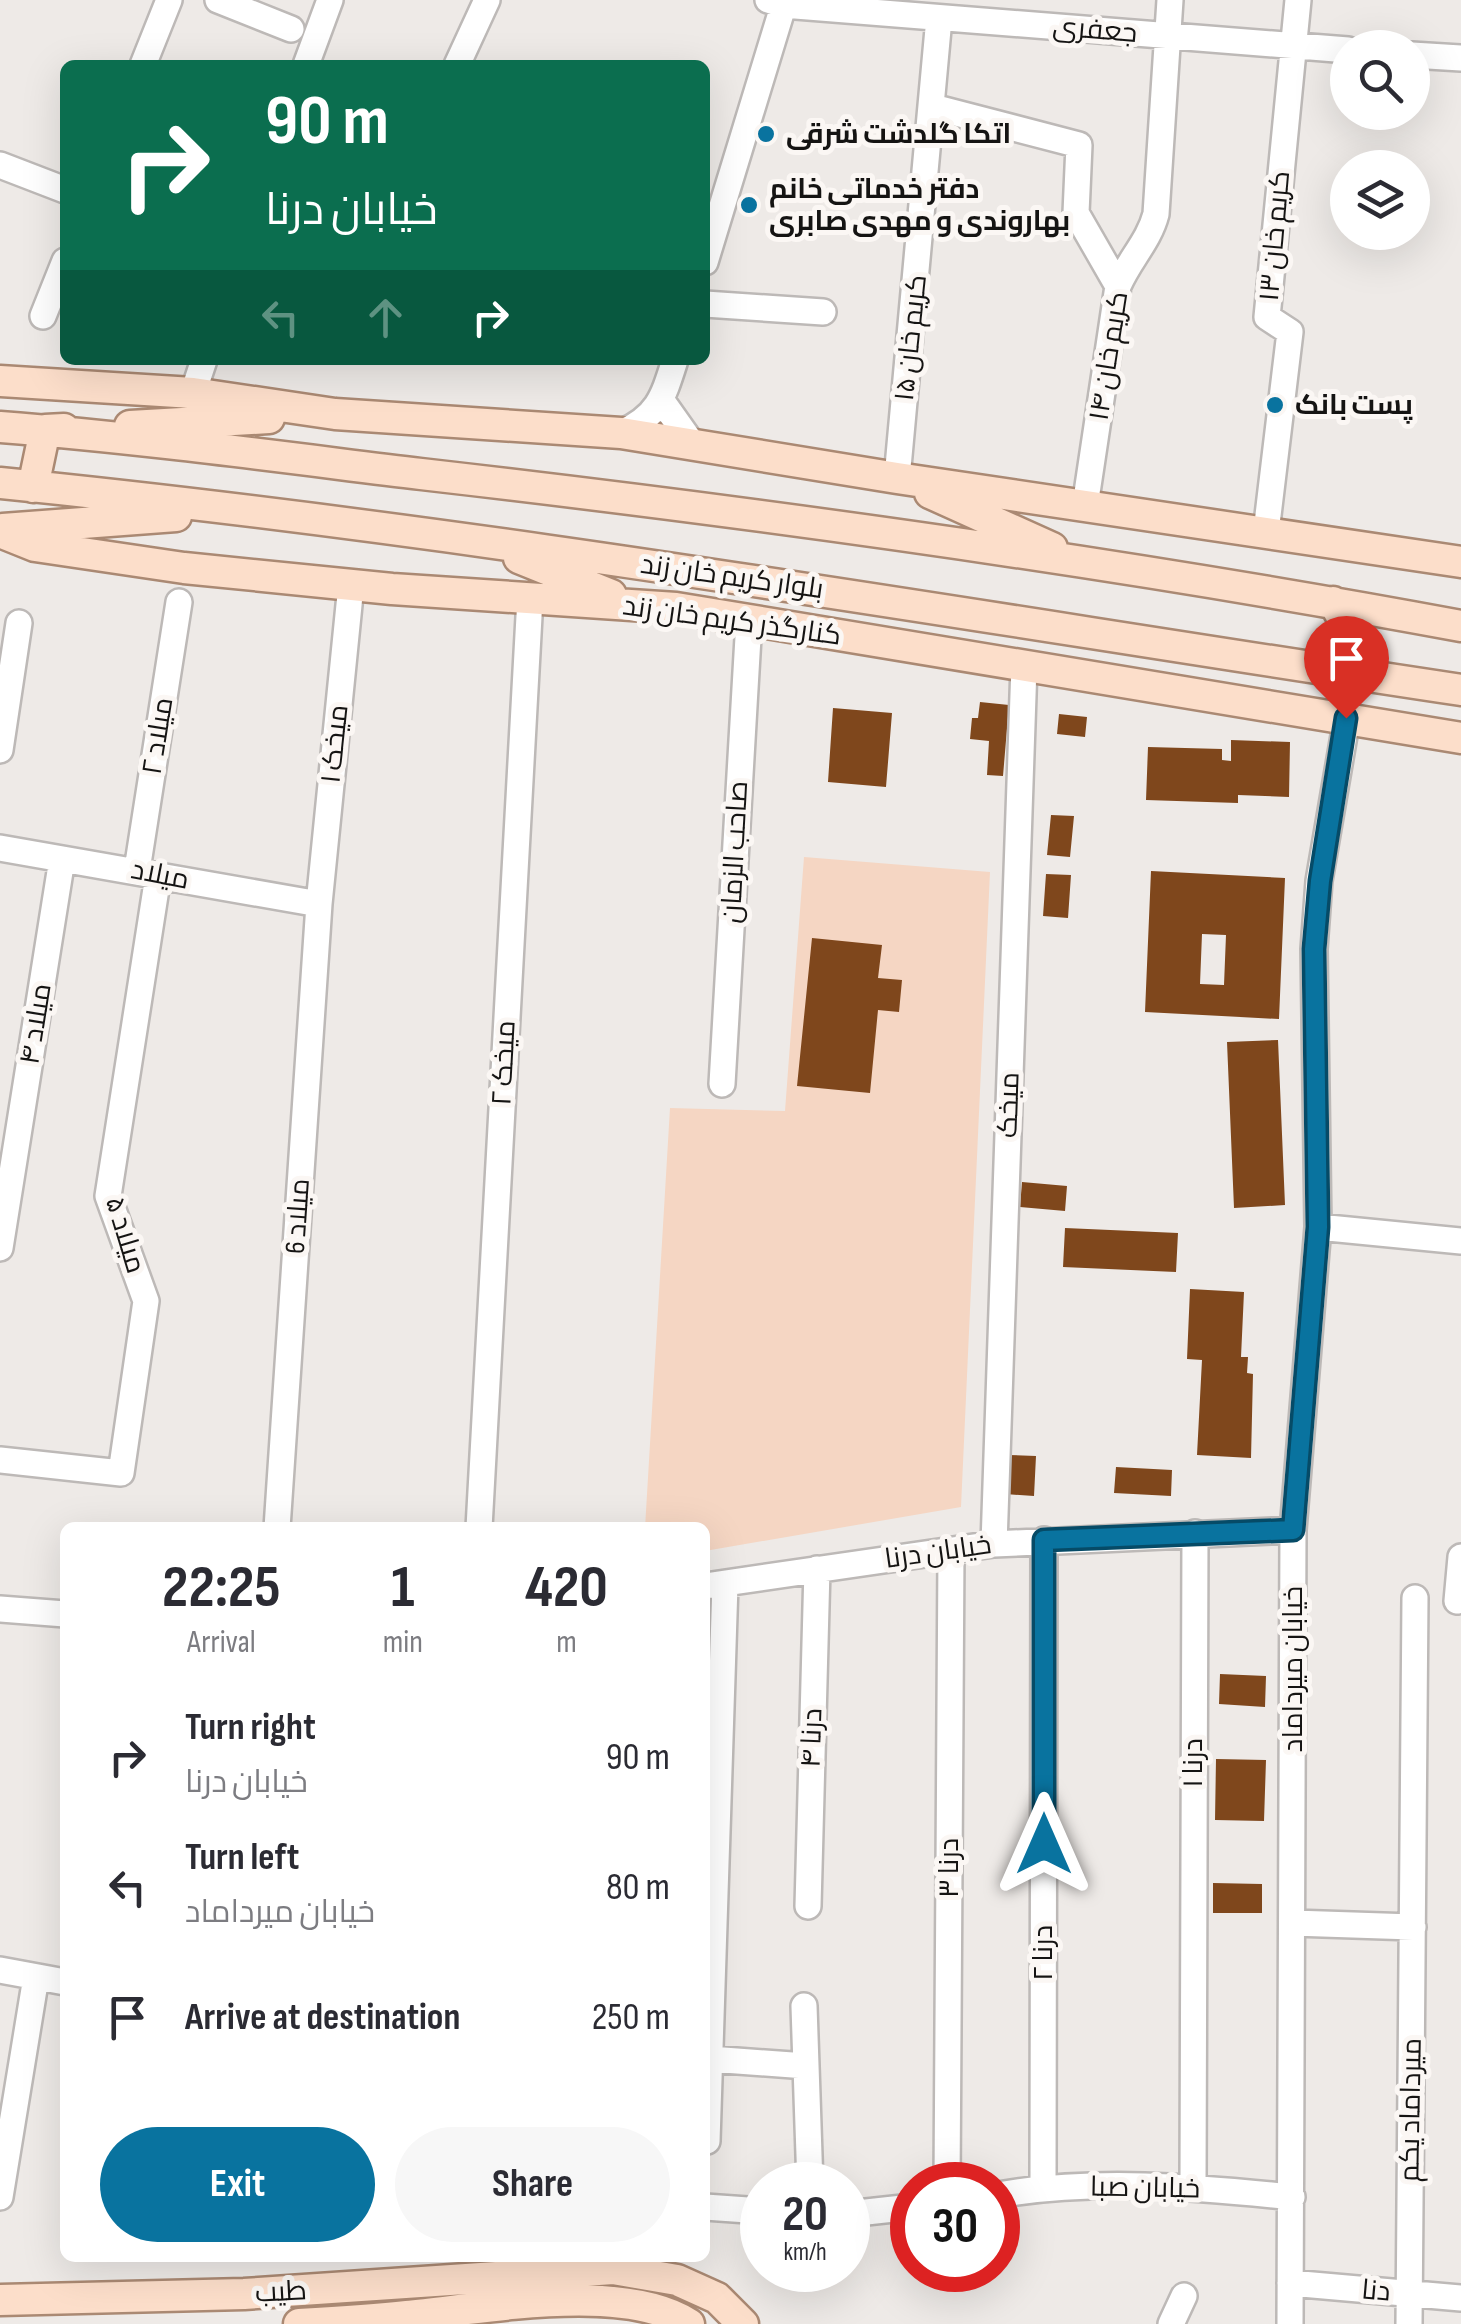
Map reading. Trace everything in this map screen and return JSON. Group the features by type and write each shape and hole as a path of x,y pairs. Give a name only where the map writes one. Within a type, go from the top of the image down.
{"main road":[{"path":"0,381 193,393 335,414 690,442 897,478 1461,560"},
{"path":"45,430 335,414"},
{"path":"0,427 599,494 1087,564 1461,626"},
{"path":"33,486 45,430"},
{"path":"897,478 1087,564"},
{"name":"بلوار کریم خان زند","path":"0,483 255,510 690,570 1461,690"},
{"path":"0,531 255,510"},
{"name":"کنارگذر کریم خان زند","path":"0,531 36,546 165,566 351,585 676,608 1461,738"},
{"path":"479,542 636,605"},
{"path":"1333,602 1345,618 1350,649 1350,663 1339,672"},
{"name":"طیب","path":"0,2300 244,2294 613,2270 678,2280 717,2298 742,2324"},
{"name":"طیب","path":"299,2324 592,2300 660,2310 688,2322"}],"street":[{"path":"145,60 169,0"},
{"path":"218,0 290,29"},
{"path":"308,60 330,0"},
{"path":"460,60 486,0"},
{"name":"کریم خان ۱۴","path":"1085,506 1118,286 1128,262 1151,234 1156,214 1170,0"},
{"path":"1293,45 1298,0"},
{"path":"710,244 779,2"},
{"name":"جعفری","path":"779,2 939,18 978,10 1170,36 1330,48"},
{"name":"کریم خان ۱۵","path":"897,478 939,18"},
{"name":"کریم خان ۱۳","path":"1266,532 1290,332 1267,317 1293,45"},
{"path":"1430,56 1461,58"},
{"path":"933,107 1079,145 1076,214 1118,286"},
{"path":"0,165 60,188"},
{"path":"43,316 60,274"},
{"path":"710,304 824,312"},
{"path":"193,393 202,365"},
{"path":"620,434 640,424 662,401 673,365"},
{"path":"662,401 690,442"},
{"name":"میخک ۱","path":"319,904 351,585"},
{"name":"میخک ۲","path":"479,1522 530,598"},
{"name":"میلاد ۲","path":"148,873 179,602"},
{"name":"صاحب الزمان","path":"722,1084 749,620"},
{"path":"0,750 20,623"},
{"name":"میخک","path":"994,1544 1024,666"},
{"name":"خیابان میرداماد","path":"1290,2324 1293,1530 1318,1227 1314,949 1320,881 1346,718"},
{"name":"میلاد","path":"0,848 319,904"},
{"name":"میلاد ۴","path":"0,1248 62,859"},
{"name":"میلاد ۵","path":"0,1460 120,1473 146,1301 108,1196 148,873"},
{"name":"میلاد 6","path":"277,1522 319,904"},
{"path":"1318,1227 1461,1241"},
{"name":"خیابان درنا","path":"715,1585 994,1544 1293,1530"},
{"name":"درنا ۱","path":"1193,2187 1195,1534"},
{"name":"درنا ۲","path":"1043,2187 1044,1540"},
{"name":"درنا ۳","path":"947,2162 951,1551"},
{"path":"1457,1601 1461,1557"},
{"name":"درنا ۴","path":"808,1906 817,1570"},
{"path":"715,1585 710,2059 806,2066"},
{"name":"میرداماد یکم","path":"1409,2324 1415,1598"},
{"path":"0,1609 60,1614"},
{"path":"1293,1923 1412,1928"},
{"path":"0,1970 60,1981"},
{"path":"0,2197 36,1977"},
{"path":"804,2006 809,2162"},
{"name":"خیابان صبا","path":"1020,2191 1043,2187 1193,2187 1292,2197"},
{"path":"710,2207 740,2209"},
{"name":"دنا","path":"1290,2283 1461,2298"},
{"path":"1171,2324 1184,2296"}],"shaded area":[{"path":"804,857 990,872 961,1507 710,1550 710,1522 645,1522 670,1108 785,1111"}],"building":[{"path":"980,702 1009,705 1003,776 987,775 989,741 970,739 972,718 978,718"},
{"path":"833,708 892,713 886,787 828,782"},
{"path":"1059,714 1087,717 1085,737 1057,734"},
{"path":"1231,740 1290,742 1289,797 1238,795 1238,803 1146,800 1148,747 1222,749 1222,760 1231,761"},
{"path":"1051,815 1074,816 1070,857 1047,855"},
{"path":"1151,871 1285,878 1279,1019 1145,1012","holes":["1202,934 1226,935 1224,985 1200,984"]},
{"path":"1046,874 1071,875 1068,918 1043,916"},
{"path":"812,938 882,945 878,978 902,980 899,1012 878,1010 870,1093 797,1086"},
{"path":"1278,1040 1285,1205 1234,1208 1227,1042"},
{"path":"1022,1182 1067,1186 1065,1211 1020,1207"},
{"path":"1065,1228 1178,1233 1176,1272 1063,1267"},
{"path":"1190,1289 1244,1292 1241,1357 1248,1357 1247,1373 1253,1374 1251,1458 1197,1455 1202,1360 1187,1359"},
{"path":"1008,1455 1036,1456 1034,1496 1005,1494"},
{"path":"1116,1467 1172,1470 1171,1496 1114,1493"},
{"path":"1220,1674 1266,1676 1265,1707 1219,1704"},
{"path":"1216,1759 1266,1760 1264,1821 1215,1820"},
{"path":"1213,1883 1262,1884 1262,1913 1213,1913"}],"place":[{"name":"اتکا گلدشت شرقی","path":"766,134"},
{"name":"دفتر خدماتی خانم بهاروندی و مهدی صابری","path":"749,205"},
{"name":"پست بانک","path":"1275,405"}],"route":[{"path":"1044,1844 1044,1540 1293,1530 1318,1227 1314,949 1320,881 1346,718"}]}
